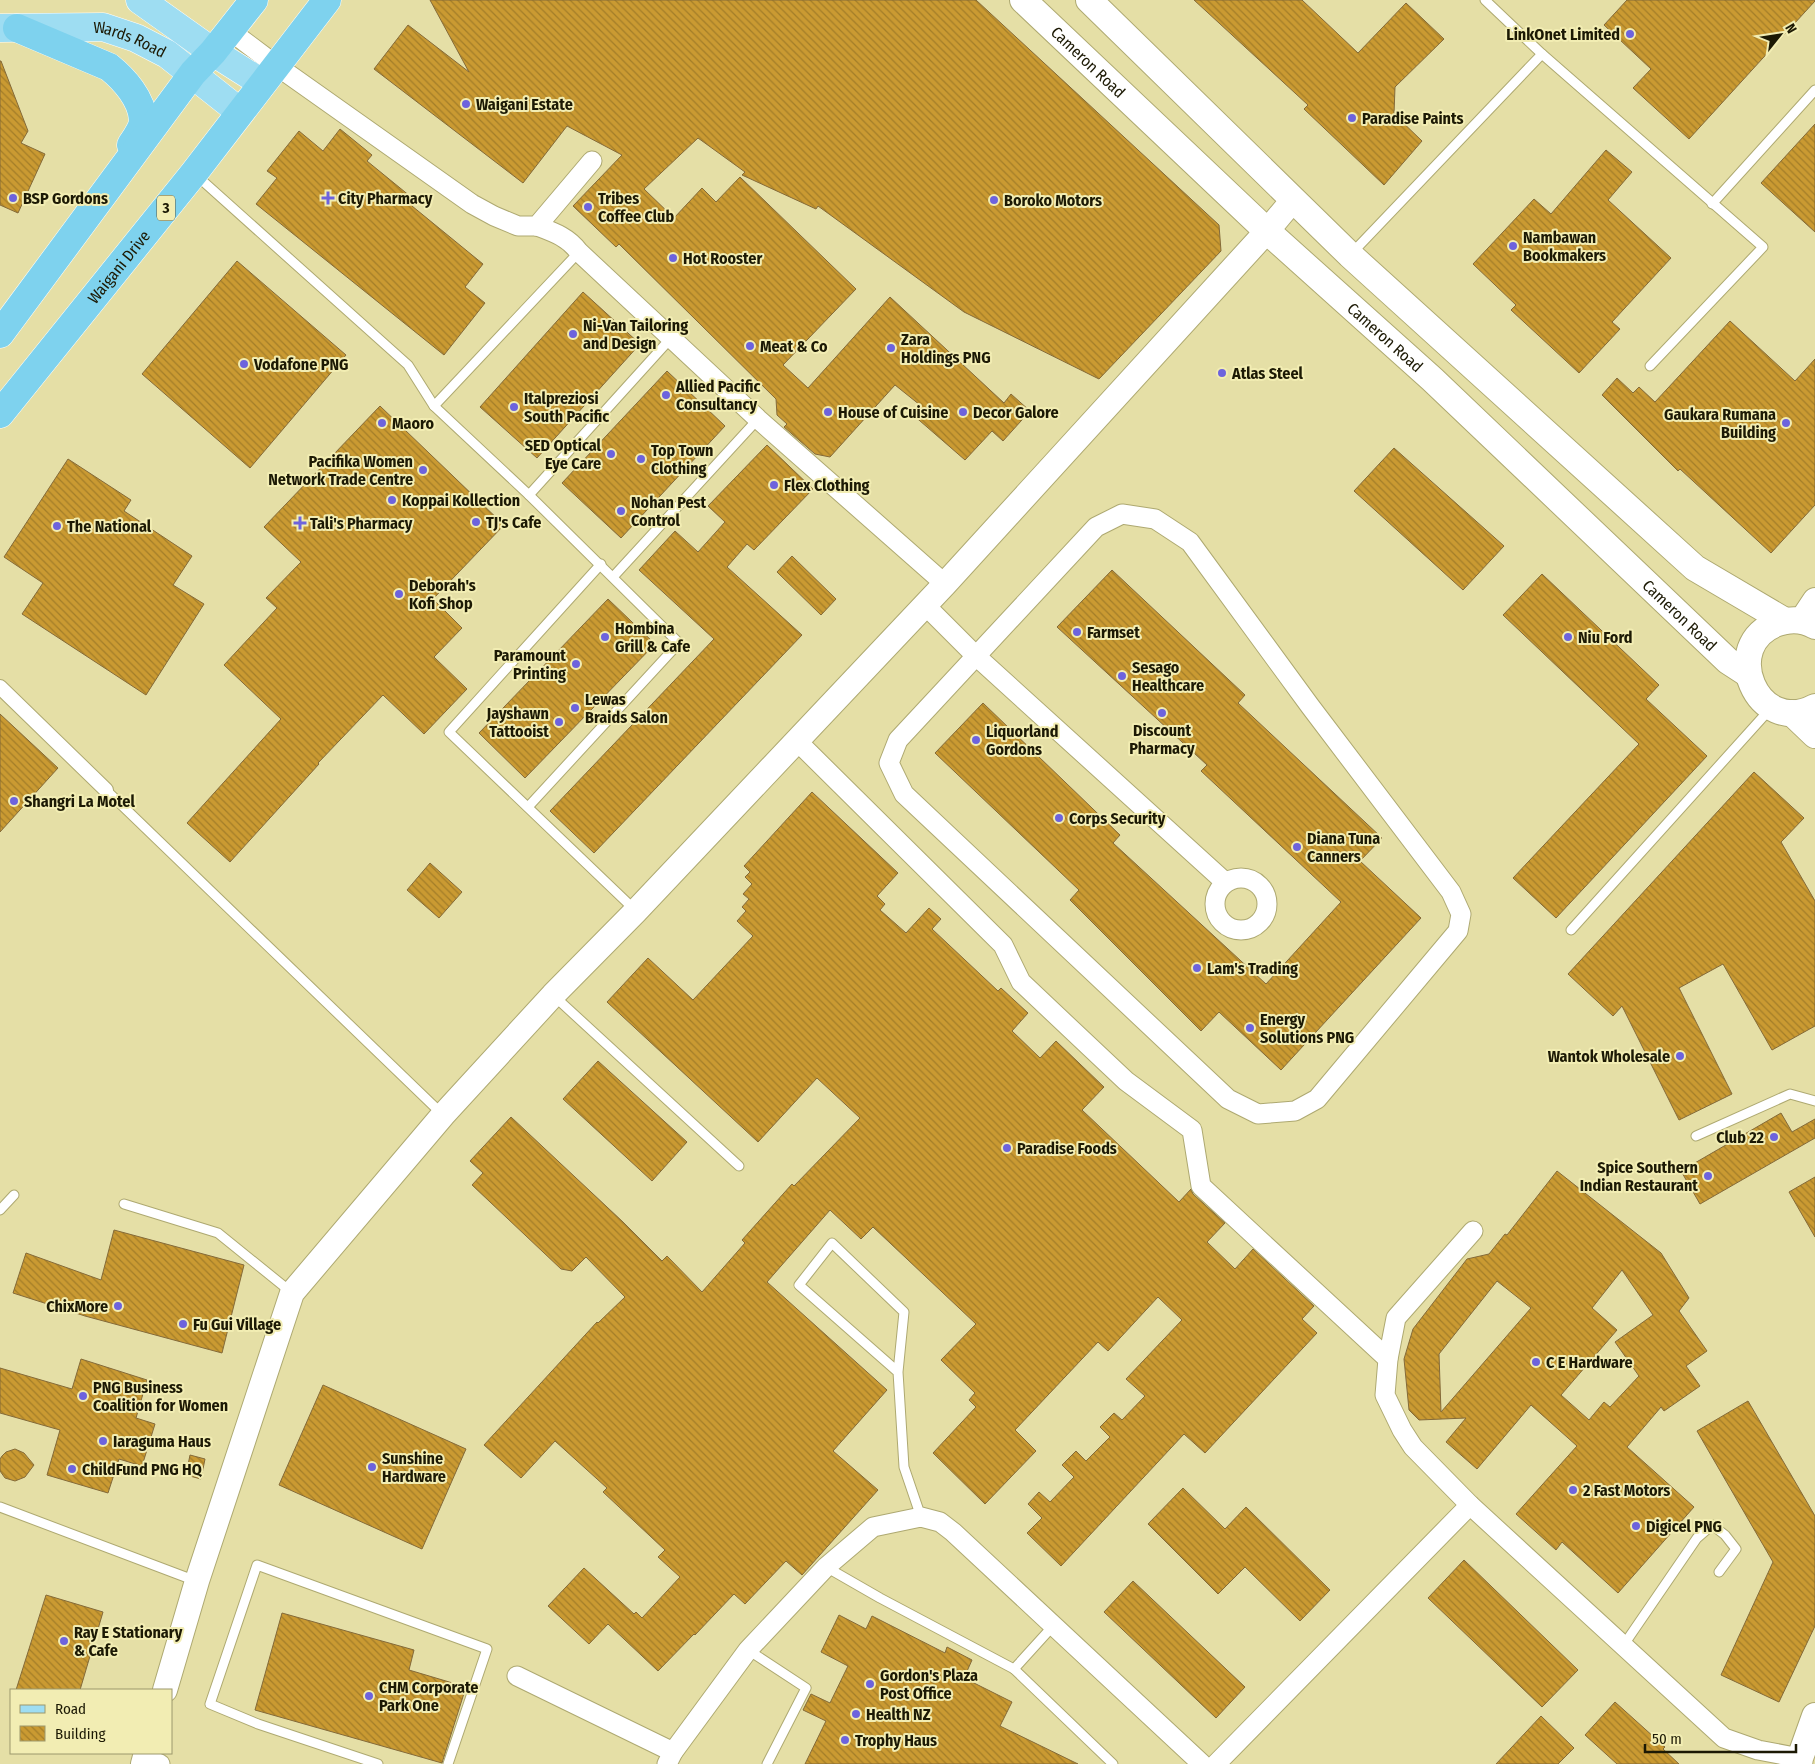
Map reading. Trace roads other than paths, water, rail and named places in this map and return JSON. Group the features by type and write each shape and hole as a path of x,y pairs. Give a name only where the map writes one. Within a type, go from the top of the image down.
{"highway":[{"path":"0,334 193,74 254,0"},
{"name":"Waigani Drive","path":"0,414 194,173 327,0"},
{"path":"8,28 109,67 120,76 138,103 143,121 136,138 108,186"}],"main road":[{"name":"Wards Road","path":"140,0 213,52 270,75"},
{"name":"Cameron Road","path":"1023,0 1267,231 1432,379 1728,662 1748,674"},
{"path":"1089,0 1350,255 1695,568 1804,617"},
{"name":"Wards Road","path":"8,28 103,27 136,38 167,54 240,112"},
{"path":"1804,617 1771,626 1760,634 1752,646 1748,660 1748,674 1752,688 1760,699 1793,710 1815,734"},
{"path":"1800,1761 1815,1716"}],"street":[{"path":"230,30 270,75 472,204 518,226 537,226 556,233 572,242 579,252 758,419 945,584"},
{"path":"537,226 592,161"},
{"path":"164,1689 197,1581 292,1293 443,1115 553,995 636,911 945,584 1267,231 1293,200"},
{"path":"1122,514 1155,520 1190,542 1310,706 1451,892 1461,914 1458,931 1316,1099 1295,1111 1258,1114 1228,1099 904,794 889,763 898,740 976,656 1096,527 1122,514"},
{"path":"925,605 976,656 1225,882"},
{"path":"0,687 106,790"},
{"path":"796,740 1003,945 1021,982 1126,1081 1192,1130 1200,1186 1388,1358"},
{"path":"1473,1231 1396,1318 1388,1358 1385,1395 1402,1430 1413,1447 1470,1505 1724,1738 1758,1750 1800,1761"},
{"path":"1216,1764 1470,1505"},
{"path":"517,1676 670,1758 748,1650 826,1567 873,1527 921,1517 940,1522 953,1532 1202,1764"}],"lane":[{"path":"1485,0 1542,54 1763,247 1650,366"},
{"path":"1350,255 1542,54"},
{"path":"1712,204 1815,90"},
{"path":"194,173 408,365 434,406 601,564 679,642 528,807"},
{"path":"434,406 579,252"},
{"path":"529,495 671,338"},
{"path":"613,577 758,419"},
{"path":"601,564 449,732 636,911"},
{"path":"1571,930 1793,710"},
{"path":"106,790 443,1115"},
{"path":"553,995 740,1166"},
{"path":"1696,1136 1790,1094 1815,1101"},
{"path":"0,1210 14,1196"},
{"path":"124,1204 218,1234 292,1293"},
{"path":"898,1372 799,1285 832,1243 904,1312 898,1372 904,1467 921,1517"},
{"path":"0,1507 197,1581"},
{"path":"1623,1646 1697,1538 1712,1525 1725,1535 1736,1549 1719,1572"},
{"path":"378,1764 258,1724 210,1704 257,1566 487,1648 448,1764"},
{"path":"826,1567 1014,1669 1113,1764"},
{"path":"1014,1669 1053,1626"},
{"path":"748,1650 806,1688 767,1764"}],"place":[{"name":"LinkOnet Limited","path":"1630,34"},
{"name":"Waigani Estate","path":"466,104"},
{"name":"Paradise Paints","path":"1352,118"},
{"name":"BSP Gordons","path":"13,198"},
{"name":"City Pharmacy","path":"328,198"},
{"name":"Boroko Motors","path":"994,200"},
{"name":"Tribes Coffee Club","path":"588,207"},
{"name":"Nambawan Bookmakers","path":"1513,246"},
{"name":"Hot Rooster","path":"673,258"},
{"name":"Ni-Van Tailoring and Design","path":"573,334"},
{"name":"Meat & Co","path":"750,346"},
{"name":"Zara Holdings PNG","path":"891,348"},
{"name":"Vodafone PNG","path":"244,364"},
{"name":"Atlas Steel","path":"1222,373"},
{"name":"Allied Pacific Consultancy","path":"666,395"},
{"name":"Italpreziosi South Pacific","path":"514,407"},
{"name":"House of Cuisine","path":"828,412"},
{"name":"Decor Galore","path":"963,412"},
{"name":"Maoro","path":"382,423"},
{"name":"Gaukara Rumana Building","path":"1786,423"},
{"name":"SED Optical Eye Care","path":"611,454"},
{"name":"Top Town Clothing","path":"641,459"},
{"name":"Pacifika Women Network Trade Centre","path":"423,470"},
{"name":"Flex Clothing","path":"774,485"},
{"name":"Koppai Kollection","path":"392,500"},
{"name":"Nohan Pest Control","path":"621,511"},
{"name":"TJ's Cafe","path":"476,522"},
{"name":"Tali's Pharmacy","path":"300,523"},
{"name":"The National","path":"57,526"},
{"name":"Deborah's Kofi Shop","path":"399,594"},
{"name":"Farmset","path":"1077,632"},
{"name":"Hombina Grill & Cafe","path":"605,637"},
{"name":"Niu Ford","path":"1568,637"},
{"name":"Paramount Printing","path":"576,664"},
{"name":"Sesago Healthcare","path":"1122,676"},
{"name":"Lewas Braids Salon","path":"575,708"},
{"name":"Discount Pharmacy","path":"1162,713"},
{"name":"Jayshawn Tattooist","path":"559,722"},
{"name":"Liquorland Gordons","path":"976,740"},
{"name":"Shangri La Motel","path":"14,801"},
{"name":"Corps Security","path":"1059,818"},
{"name":"Diana Tuna Canners","path":"1297,847"},
{"name":"Lam's Trading","path":"1197,968"},
{"name":"Energy Solutions PNG","path":"1250,1028"},
{"name":"Wantok Wholesale","path":"1680,1056"},
{"name":"Club 22","path":"1774,1137"},
{"name":"Paradise Foods","path":"1007,1148"},
{"name":"Spice Southern Indian Restaurant","path":"1708,1176"},
{"name":"ChixMore","path":"118,1306"},
{"name":"Fu Gui Village","path":"183,1324"},
{"name":"C E Hardware","path":"1536,1362"},
{"name":"PNG Business Coalition for Women","path":"83,1396"},
{"name":"Iaraguma Haus","path":"103,1441"},
{"name":"Sunshine Hardware","path":"372,1467"},
{"name":"ChildFund PNG HQ","path":"72,1469"},
{"name":"2 Fast Motors","path":"1573,1490"},
{"name":"Digicel PNG","path":"1636,1526"},
{"name":"Ray E Stationary & Cafe","path":"64,1641"},
{"name":"Gordon's Plaza Post Office","path":"870,1684"},
{"name":"CHM Corporate Park One","path":"369,1696"},
{"name":"Health NZ","path":"856,1714"},
{"name":"Trophy Haus","path":"845,1740"}]}
